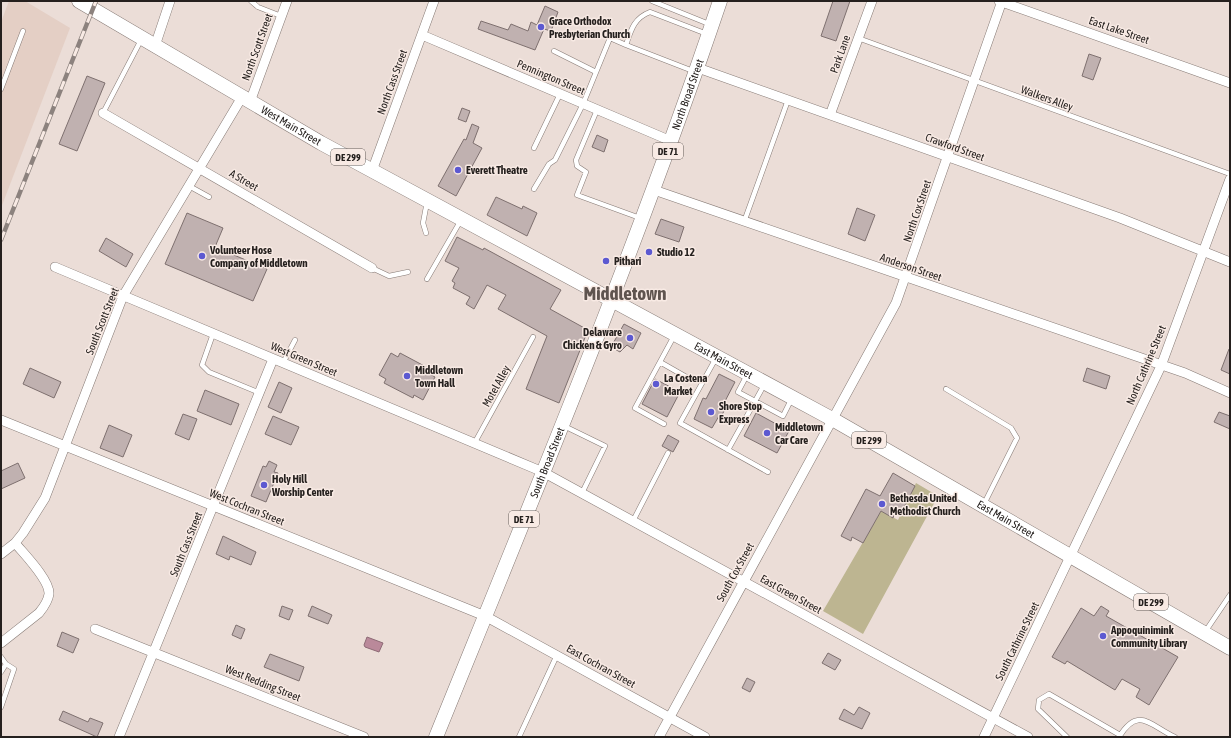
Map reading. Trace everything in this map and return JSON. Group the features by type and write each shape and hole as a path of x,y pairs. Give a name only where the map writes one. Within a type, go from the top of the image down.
{"main road":[{"name":"West Main Street","path":"80,1 246,100 372,171 612,300"},
{"name":"North Broad Street","path":"612,300 654,190 720,1"},
{"name":"East Main Street","path":"612,300 834,420 1230,648"},
{"name":"South Broad Street","path":"436,737 612,300"}],"street":[{"path":"155,46 170,1"},
{"name":"North Scott Street","path":"246,100 287,1"},
{"name":"North Cass Street","path":"372,171 434,1"},
{"name":"Park Lane","path":"830,115 872,1"},
{"name":"North Cox Street","path":"834,420 896,303 907,278 1001,1"},
{"name":"East Lake Street","path":"1001,1 1230,82"},
{"name":"Pennington Street","path":"422,35 671,141"},
{"name":"Crawford Street","path":"697,70 788,100 1120,218 1230,262"},
{"name":"South Scott Street","path":"1,554 15,543 34,517 45,498 124,296 189,186 246,100"},
{"name":"A Street","path":"103,113 372,268"},
{"name":"North Cathrine Street","path":"1072,556 1161,366 1230,179"},
{"name":"Anderson Street","path":"654,190 1161,366 1185,373 1230,393"},
{"name":"West Green Street","path":"55,267 543,472"},
{"name":"South Cass Street","path":"119,737 273,359"},
{"name":"West Cochran Street","path":"1,420 485,616"},
{"name":"South Cox Street","path":"659,737 834,420"},
{"name":"East Green Street","path":"543,472 1028,737"},
{"path":"1,643 39,613 44,608 49,595 46,582 15,543"},
{"name":"South Cathrine Street","path":"984,737 1072,556"},
{"name":"East Cochran Street","path":"485,616 705,737"},
{"name":"West Redding Street","path":"95,629 364,737"}],"lane":[{"path":"251,1 258,7 281,16"},
{"path":"652,1 660,3 710,30"},
{"path":"626,45 632,28 641,16 650,12 710,30"},
{"path":"1,89 23,31"},
{"path":"103,113 142,38"},
{"path":"534,189 549,164 555,160 583,104 610,38 697,70"},
{"name":"Walkers Alley","path":"858,38 1230,174"},
{"path":"554,51 596,72"},
{"path":"534,148 560,94"},
{"path":"744,222 788,100"},
{"path":"598,110 576,160 577,166 586,172 577,195 643,219"},
{"path":"189,186 209,197"},
{"path":"426,233 423,223 427,200"},
{"path":"427,278 462,219"},
{"path":"372,268 389,276 408,272"},
{"path":"213,334 202,365 209,372 260,393"},
{"path":"664,424 635,408 675,334"},
{"name":"Motel Alley","path":"474,444 533,337"},
{"path":"284,363 295,340"},
{"path":"716,356 680,423 768,472"},
{"path":"660,362 688,378"},
{"path":"748,373 738,392 783,416 793,398"},
{"path":"728,450 766,383"},
{"path":"946,389 1011,428 1016,438 984,506"},
{"path":"562,425 605,446 582,493"},
{"path":"633,522 668,453"},
{"path":"1204,633 1230,595"},
{"path":"520,737 557,656"},
{"path":"1,657 6,664 14,669 1,707"},
{"path":"1,672 6,664"},
{"path":"1068,737 1038,709 1039,700 1049,694 1119,736 1127,724 1137,720 1147,721 1175,737"}],"shaded area":[{"path":"9,1 25,1 70,28 1,208 1,22"},
{"path":"916,483 938,496 863,634 823,611 881,511 898,520"},
{"path":"367,637 383,643 379,652 365,647 364,645"}],"building":[{"path":"833,1 850,1 836,41 821,36"},
{"path":"545,6 558,12 551,31 544,29 535,50 478,29 481,21 508,30 511,24 528,31 531,22 537,25"},
{"path":"1089,54 1101,58 1093,80 1082,76"},
{"path":"87,76 105,83 77,151 59,144"},
{"path":"462,108 470,111 466,122 458,119"},
{"name":"Everett Theatre","path":"472,124 479,127 473,143 482,148 456,196 438,186 464,139 466,140"},
{"path":"597,135 608,140 604,152 592,147"},
{"path":"496,197 522,209 523,206 537,213 527,236 487,215"},
{"path":"857,208 875,215 865,241 848,234"},
{"name":"Volunteer Hose Company of Middletown","path":"187,213 223,228 215,247 267,269 253,301 165,264"},
{"path":"661,219 684,227 679,242 655,234"},
{"path":"457,237 483,250 484,248 561,290 550,309 588,330 559,403 526,389 547,336 498,309 506,295 487,285 474,309 466,304 470,297 453,288 455,283 452,281 459,268 445,261"},
{"path":"106,238 133,254 126,267 99,251"},
{"path":"624,324 641,333 633,349 627,345 620,352 611,347"},
{"path":"1230,349 1230,374 1221,370"},
{"name":"Middletown Town Hall","path":"391,353 398,357 400,353 430,369 428,373 435,377 423,400 414,395 413,398 384,383 386,379 379,375"},
{"path":"30,368 61,382 54,398 23,384"},
{"path":"1087,368 1110,376 1106,389 1083,381"},
{"path":"719,374 735,382 722,407 725,409 721,417 719,416 712,428 694,419 703,398 706,399"},
{"path":"655,379 680,392 667,417 642,404"},
{"path":"279,382 292,388 281,413 268,407"},
{"path":"205,390 239,404 231,425 197,411"},
{"path":"1219,412 1230,416 1230,429 1214,422"},
{"name":"Middletown Car Care","path":"756,413 789,431 777,453 744,436"},
{"path":"183,414 197,419 189,440 175,434"},
{"path":"273,416 299,427 291,445 265,434"},
{"path":"109,425 132,435 123,457 100,448"},
{"path":"668,435 679,441 673,452 662,446"},
{"name":"Holy Hill Worship Center","path":"269,461 277,465 274,472 278,473 266,502 251,496 263,466 266,467"},
{"path":"18,463 25,478 1,489 1,471"},
{"name":"Bethesda United Methodist Church","path":"893,473 915,486 900,515 895,512 893,518 881,511 863,543 852,537 851,541 841,536 866,489 880,496"},
{"path":"223,536 256,552 251,565 230,556 229,560 216,554"},
{"path":"282,606 293,610 289,620 279,616"},
{"path":"312,606 332,615 328,624 308,616"},
{"name":"Appoquinimink Community Library","path":"1101,606 1109,611 1106,616 1178,657 1149,705 1136,697 1140,689 1122,679 1115,690 1067,661 1065,664 1052,657 1081,608 1094,616"},
{"path":"236,625 245,629 241,639 232,635"},
{"path":"62,632 79,639 73,653 57,646"},
{"path":"828,653 841,660 835,670 822,663"},
{"path":"270,654 304,667 299,681 264,667"},
{"path":"747,678 755,682 750,692 742,688"},
{"path":"859,707 870,713 862,729 839,719 844,709 854,715"},
{"path":"63,711 88,722 90,718 103,723 97,737 59,720"}],"railway":[{"path":"1,240 96,1"}],"place":[{"name":"Grace Orthodox Presbyterian Church","path":"541,27"},
{"name":"Everett Theatre","path":"458,170"},
{"name":"Studio 12","path":"649,252"},
{"name":"Volunteer Hose Company of Middletown","path":"202,256"},
{"name":"Pithari","path":"606,261"},
{"name":"Delaware Chicken & Gyro","path":"630,338"},
{"name":"Middletown Town Hall","path":"407,376"},
{"name":"La Costena Market","path":"656,384"},
{"name":"Shore Stop Express","path":"711,412"},
{"name":"Middletown Car Care","path":"767,433"},
{"name":"Holy Hill Worship Center","path":"264,485"},
{"name":"Bethesda United Methodist Church","path":"882,504"},
{"name":"Appoquinimink Community Library","path":"1103,636"}],"district":[{"name":"Middletown","path":"625,293"}]}
